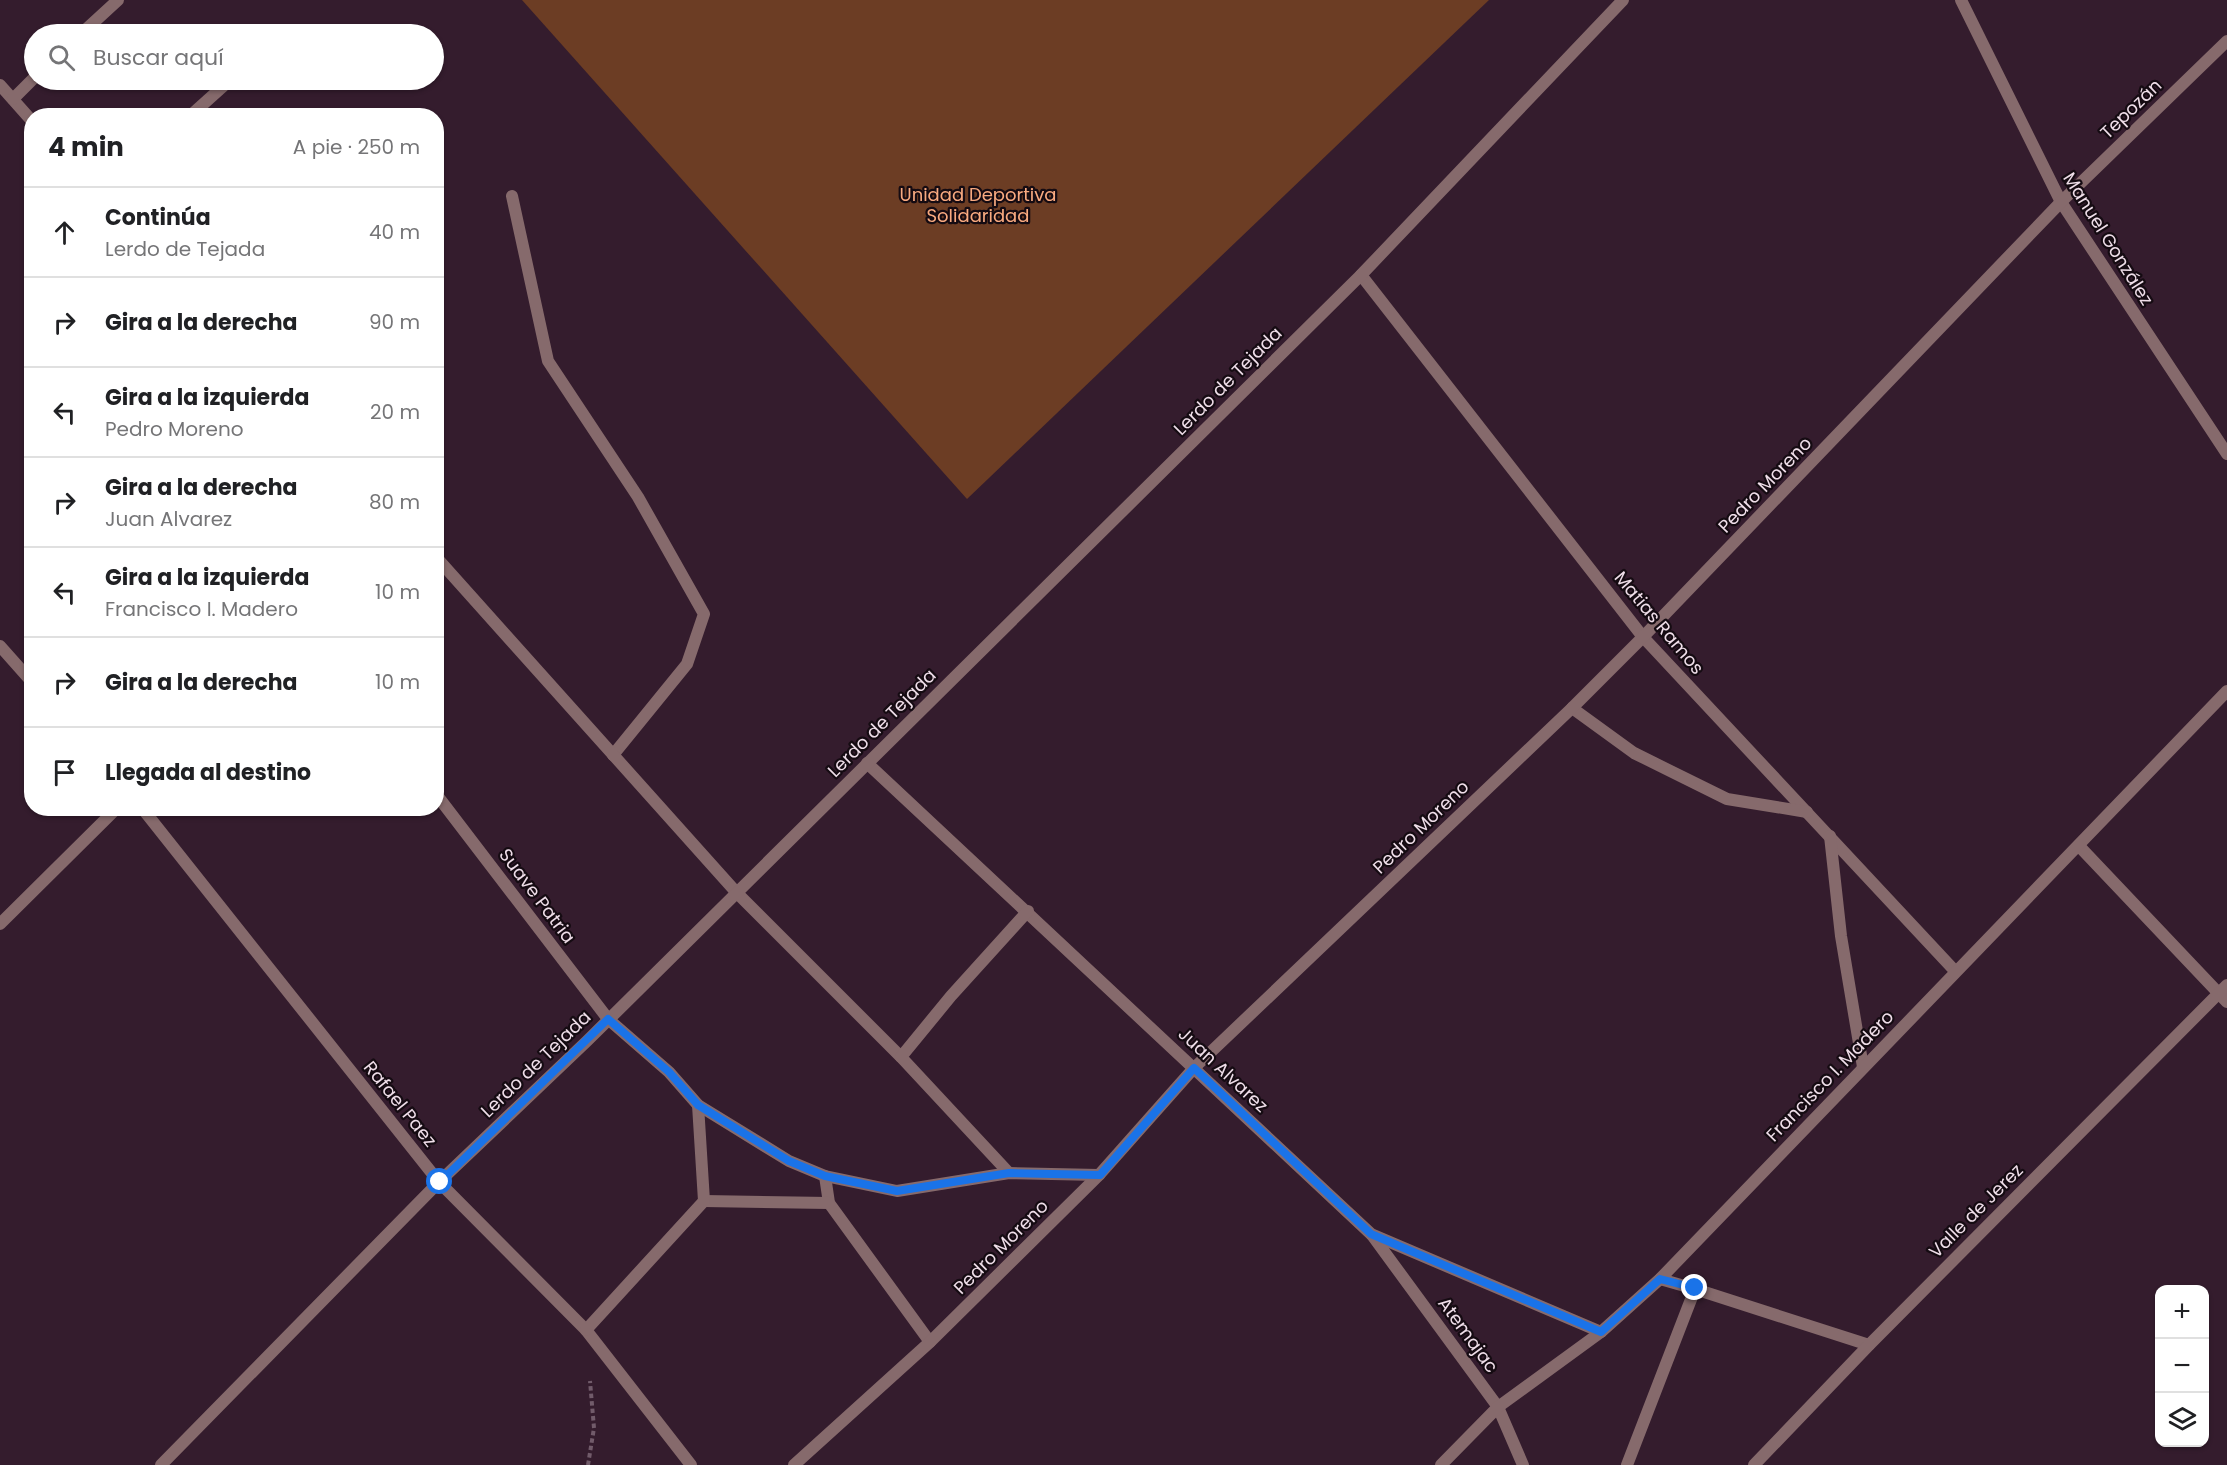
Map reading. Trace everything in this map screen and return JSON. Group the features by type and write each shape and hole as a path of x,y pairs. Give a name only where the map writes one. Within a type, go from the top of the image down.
{"street":[{"path":"92,24 118,0"},
{"name":"Lerdo de Tejada","path":"161,1465 440,1182 1361,275 1623,0"},
{"name":"Manuel González","path":"1962,0 2061,202 2227,454"},
{"name":"Tepozán","path":"2061,202 2227,41"},
{"path":"0,85 24,112"},
{"path":"13,99 24,88"},
{"path":"199,108 219,90"},
{"path":"512,196 548,360 638,497 704,614 687,664 613,755"},
{"name":"Pedro Moreno","path":"794,1465 930,1342 1100,1175 1194,1068 1643,638 2061,202"},
{"name":"Matias Ramos","path":"1361,275 1643,638 1955,971"},
{"path":"444,566 736,892 902,1057 1009,1173"},
{"path":"0,646 24,673"},
{"name":"Francisco I. Madero","path":"1441,1465 1498,1407 1601,1332 1660,1279 2227,691"},
{"path":"1572,708 1634,753 1727,799 1807,812"},
{"name":"Juan Alvarez","path":"867,763 1371,1234 1601,1332"},
{"name":"Suave Patria","path":"444,804 608,1019 669,1072 698,1105 789,1161 825,1176 897,1191 1009,1173 1100,1175"},
{"path":"0,924 109,816"},
{"name":"Rafael Paez","path":"148,816 440,1182 586,1330 691,1465"},
{"path":"1830,836 1841,936 1863,1067"},
{"path":"2079,846 2224,993"},
{"path":"902,1057 951,996 1028,911"},
{"name":"Valle de Jerez","path":"1754,1465 1869,1345 2224,993"},
{"path":"586,1330 704,1201 698,1105"},
{"path":"825,1176 829,1203 930,1342"},
{"path":"704,1201 829,1203"},
{"name":"Atemajac","path":"1371,1234 1498,1407 1523,1465"},
{"path":"1660,1279 1695,1288 1869,1345"},
{"path":"1627,1465 1695,1288"}],"path":[{"path":"586,1330 594,1428 588,1465"}],"green space":[{"name":"Unidad Deportiva Solidaridad","path":"522,0 1489,0 967,499"}],"route":[{"path":"440,1182 608,1019 669,1072 698,1105 789,1161 825,1176 897,1191 1009,1173 1100,1175 1194,1068 1371,1234 1601,1332 1660,1279 1695,1288"}]}
